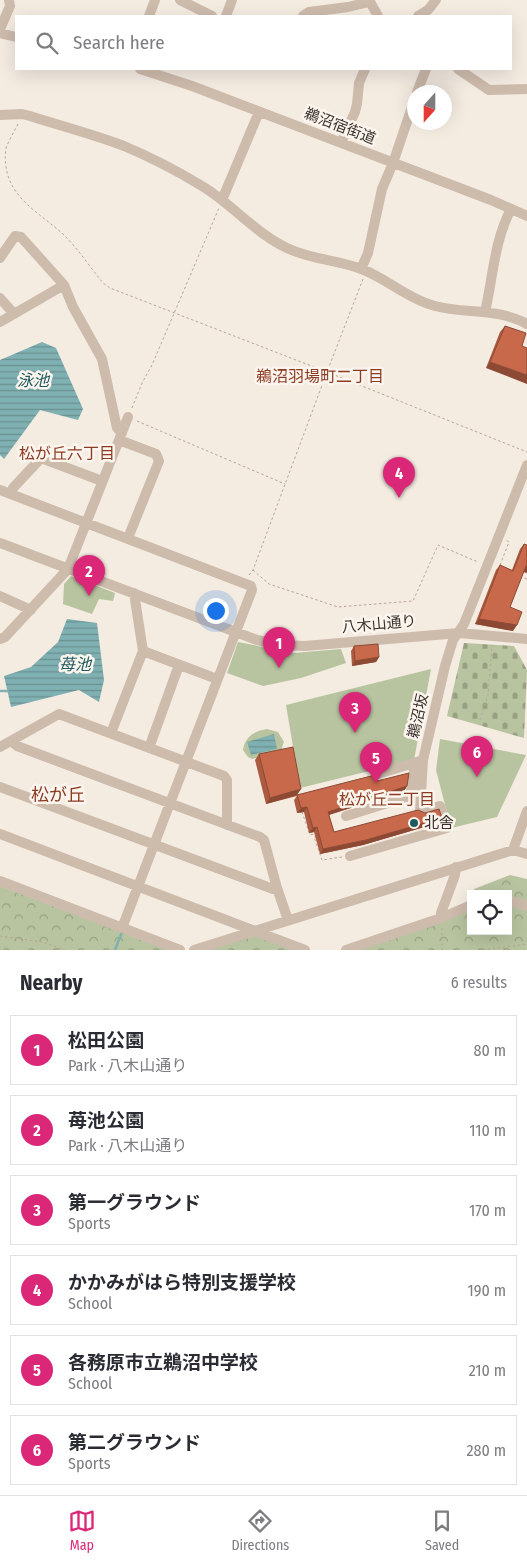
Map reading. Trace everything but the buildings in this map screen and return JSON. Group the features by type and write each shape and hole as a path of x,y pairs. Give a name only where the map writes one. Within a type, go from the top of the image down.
{"street":[{"path":"0,29 10,6 9,0"},
{"path":"149,15 156,0"},
{"path":"180,0 210,15"},
{"path":"226,15 232,0"},
{"path":"304,15 309,12 348,7 369,1 377,15"},
{"path":"419,15 436,1"},
{"path":"435,15 436,1"},
{"path":"0,34 15,37"},
{"name":"鵜沼宿街道","path":"143,70 192,86 527,216"},
{"path":"341,143 355,112 358,83 364,70"},
{"path":"420,85 426,70"},
{"path":"459,70 489,90 527,90"},
{"path":"222,200 258,112"},
{"path":"0,115 22,114 124,146 202,186 260,231 287,248 308,256 364,270 406,294 433,305 456,310 505,315 527,324"},
{"path":"364,270 382,189 407,122"},
{"path":"485,312 494,260 511,209"},
{"path":"0,258 15,236 21,237 64,285 73,307 102,359 120,437 156,454 159,460 128,538"},
{"path":"0,322 64,285"},
{"path":"0,298 14,314"},
{"path":"0,639 6,637 68,569 128,417"},
{"path":"11,494 13,488 41,458 102,481"},
{"name":"鵜沼坂","path":"350,856 447,828 440,806 420,810 419,762 453,640 464,624 527,465"},
{"path":"0,490 251,586 252,590 122,928"},
{"path":"0,543 68,569"},
{"name":"八木山通り","path":"68,569 235,633 280,645 305,646 459,633 527,639"},
{"path":"112,733 143,651 134,593"},
{"path":"0,596 31,610"},
{"path":"143,651 217,679"},
{"path":"149,748 179,665"},
{"path":"0,747 59,714 224,776 227,780 227,825"},
{"path":"11,741 17,746 264,840 276,888 288,920"},
{"path":"378,774 419,762"},
{"path":"346,816 410,796 419,762"},
{"path":"0,787 272,889 276,888"},
{"path":"513,850 527,811"},
{"path":"0,834 306,950"},
{"path":"194,950 513,850 527,854"},
{"path":"441,918 456,867"},
{"path":"0,881 180,950"},
{"path":"512,901 527,906"},
{"path":"346,950 441,918 467,907"}],"path":[{"path":"3,167 6,147 22,114"},
{"path":"10,189 21,202 65,236 103,283 110,288 527,452"},
{"path":"222,200 128,417 285,484"},
{"path":"364,270 252,570 269,584 338,608 414,600 438,545 487,566"},
{"path":"498,536 509,542 498,568"},
{"path":"520,576 527,579"},
{"path":"480,720 488,695 493,635"},
{"path":"302,812 310,835 320,832"},
{"path":"321,836 314,837 322,860 350,856"},
{"path":"441,918 442,950"},
{"path":"0,936 42,942 65,950"},
{"path":"483,950 527,944"}],"green space":[{"path":"71,576 115,593 113,601 99,599 92,614 63,604 64,584"},
{"path":"238,642 294,653 341,649 346,663 301,678 263,686 227,673"},
{"path":"464,643 514,646 527,670 524,738 447,716"},
{"path":"431,669 414,760 300,788 286,705"},
{"path":"267,729 278,732 284,742 283,751 252,759 248,757 243,750 248,738 258,731"},
{"path":"440,739 526,755 497,817 451,828 436,770"},
{"path":"510,875 527,879 527,950 357,950 467,909 467,935 512,935 512,890 474,889"},
{"path":"0,886 169,950 0,950"},
{"path":"255,933 294,950 199,950"}],"water":[{"name":"泳池","path":"42,342 56,348 83,409 78,420 40,410 4,459 0,455 0,360"},
{"name":"苺池","path":"67,619 97,623 104,680 99,702 79,690 11,707 4,676 31,667 58,642"},
{"path":"274,734 277,749 251,755 247,742"}],"waterway":[{"path":"0,691 8,691"},
{"path":"115,950 122,932"}],"place":[{"name":"かかみがはら特別支援学校","path":"399,498"},
{"name":"苺池公園","path":"89,596"},
{"name":"松田公園","path":"279,668"},
{"name":"第一グラウンド","path":"355,733"},
{"name":"第二グラウンド","path":"477,777"},
{"name":"各務原市立鵜沼中学校","path":"376,783"},
{"name":"北舎","path":"414,823"}],"district":[{"name":"鵜沼羽場町二丁目","path":"320,376"},
{"name":"松が丘六丁目","path":"67,453"},
{"name":"松が丘","path":"58,795"},
{"name":"松が丘二丁目","path":"387,799"}]}
